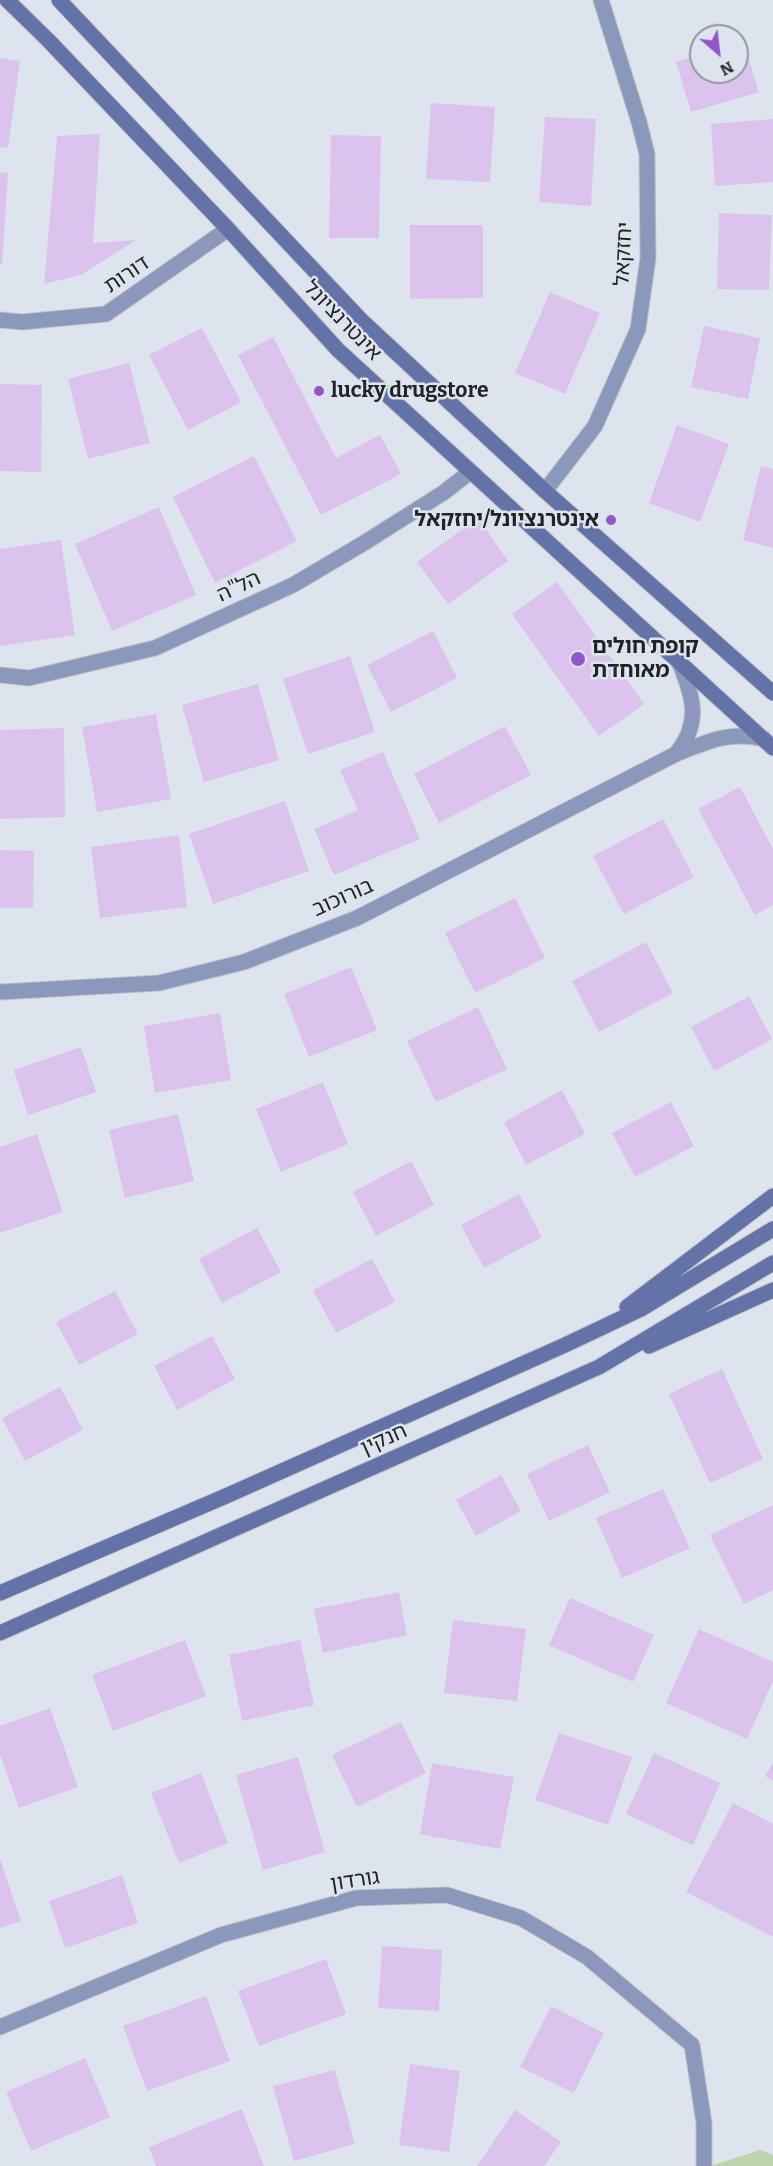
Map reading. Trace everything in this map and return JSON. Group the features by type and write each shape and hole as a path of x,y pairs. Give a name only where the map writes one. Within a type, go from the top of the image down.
{"main road":[{"name":"אינטרנציונל","path":"7,0 18,7 338,350 768,743"},
{"name":"אינטרנציונל","path":"59,0 361,320 545,490 773,693"},
{"path":"566,1346 636,1301 773,1196"},
{"name":"חנקין","path":"0,1593 566,1346 641,1309 773,1229"},
{"name":"חנקין","path":"0,1633 599,1367 773,1263"},
{"path":"599,1367 706,1322 773,1290"}],"street":[{"name":"יחזקאל","path":"545,490 595,426 638,329 648,258 647,154 601,0"},
{"name":"דורות","path":"0,320 22,322 106,314 228,230"},
{"name":"הל\"ה","path":"0,675 29,678 155,648 293,585 443,493 470,472"},
{"path":"676,754 689,735 694,713 689,687 678,659"},
{"name":"בורוכוב","path":"0,992 159,983 244,962 357,918 676,754 726,736 751,735 768,743"},
{"name":"גורדון","path":"0,2027 221,1935 356,1898 447,1894 521,1918 587,1957 692,2045 704,2123 704,2166"}],"green space":[{"path":"760,2150 773,2155 773,2166 711,2166"}],"building":[{"path":"0,58 20,61 8,148 0,147"},
{"path":"689,58 689,84 749,84 749,60 759,92 691,112 676,62"},
{"path":"431,103 495,107 490,182 426,179"},
{"path":"545,117 596,119 591,206 539,202"},
{"path":"773,119 773,182 715,186 711,124"},
{"path":"100,134 93,243 136,240 81,275 44,284 57,136"},
{"path":"331,135 381,136 379,238 329,238"},
{"path":"0,172 8,173 2,264 0,264"},
{"path":"719,213 772,215 769,290 717,289"},
{"path":"410,225 483,225 483,298 410,299"},
{"path":"550,292 600,313 565,394 515,373"},
{"path":"704,326 760,338 748,399 691,387"},
{"path":"202,328 241,402 188,430 149,355"},
{"path":"273,337 336,458 380,435 401,474 321,515 238,355"},
{"path":"129,363 150,443 88,459 68,379"},
{"path":"0,384 42,385 41,472 0,471"},
{"path":"677,425 729,444 700,522 649,503"},
{"path":"254,456 297,541 215,583 173,497"},
{"path":"761,466 773,469 773,548 743,540"},
{"path":"159,507 196,595 112,631 75,544"},
{"path":"478,518 508,561 448,604 417,562"},
{"path":"61,540 75,635 0,646 0,549"},
{"name":"קופת חולים מאוחדת","path":"557,582 644,704 599,736 512,614"},
{"path":"433,631 457,678 391,712 367,665"},
{"path":"350,656 375,732 308,754 283,679"},
{"path":"258,684 279,760 204,782 182,705"},
{"path":"156,714 171,799 97,812 82,727"},
{"path":"505,726 531,775 439,823 414,774"},
{"path":"64,728 65,817 0,819 0,730"},
{"path":"383,752 420,839 334,875 314,829 358,810 340,770"},
{"path":"740,787 773,849 773,905 755,915 698,809"},
{"path":"285,801 309,871 213,904 189,834"},
{"path":"663,819 694,877 624,914 593,856"},
{"path":"179,835 187,907 100,918 91,847"},
{"path":"0,850 34,851 33,908 0,908"},
{"path":"515,898 545,958 475,993 445,933"},
{"path":"646,942 673,993 599,1032 572,981"},
{"path":"351,967 377,1030 309,1057 284,994"},
{"path":"749,996 772,1039 714,1071 691,1027"},
{"path":"478,1007 507,1069 436,1102 407,1041"},
{"path":"220,1013 231,1080 155,1093 144,1026"},
{"path":"81,1047 96,1092 28,1115 14,1070"},
{"path":"323,1082 348,1144 281,1172 256,1109"},
{"path":"562,1090 585,1134 526,1165 504,1122"},
{"path":"671,1102 694,1146 635,1177 612,1133"},
{"path":"178,1114 194,1181 125,1198 109,1130"},
{"path":"37,1134 63,1212 0,1233 0,1147"},
{"path":"411,1161 434,1205 376,1236 353,1192"},
{"path":"519,1194 542,1237 484,1268 461,1225"},
{"path":"257,1228 281,1272 222,1303 199,1259"},
{"path":"372,1259 395,1302 336,1333 313,1290"},
{"path":"115,1291 138,1334 79,1365 56,1322"},
{"path":"212,1336 235,1379 177,1410 154,1366"},
{"path":"722,1369 763,1459 710,1483 669,1394"},
{"path":"60,1387 83,1430 25,1461 2,1418"},
{"path":"588,1445 610,1492 549,1521 527,1474"},
{"path":"501,1475 521,1511 476,1536 456,1500"},
{"path":"663,1489 690,1548 622,1578 596,1518"},
{"path":"773,1505 773,1590 744,1604 710,1535"},
{"path":"399,1592 407,1635 323,1653 314,1609"},
{"path":"570,1598 654,1635 633,1682 549,1645"},
{"path":"453,1620 526,1629 517,1701 444,1693"},
{"path":"699,1629 773,1662 773,1681 747,1739 666,1703"},
{"path":"185,1640 206,1696 113,1731 92,1675"},
{"path":"300,1640 314,1705 242,1721 229,1655"},
{"path":"50,1708 78,1787 19,1808 0,1755 0,1726"},
{"path":"401,1722 426,1773 357,1807 332,1755"},
{"path":"559,1733 632,1757 608,1825 535,1800"},
{"path":"654,1753 720,1783 693,1845 626,1814"},
{"path":"298,1757 325,1852 263,1870 236,1775"},
{"path":"432,1763 514,1777 500,1849 420,1834"},
{"path":"773,1763 773,1781 765,1776"},
{"path":"201,1773 228,1843 179,1863 151,1793"},
{"path":"733,1803 773,1824 773,1937 686,1892"},
{"path":"0,1859 21,1921 0,1928"},
{"path":"122,1875 138,1923 65,1948 49,1901"},
{"path":"382,1946 442,1950 439,2011 378,2008"},
{"path":"326,1959 346,2014 259,2046 238,1991"},
{"path":"206,1996 230,2061 147,2091 123,2026"},
{"path":"551,2006 604,2033 574,2093 520,2067"},
{"path":"85,2058 110,2117 31,2151 6,2092"},
{"path":"410,2064 460,2071 449,2152 399,2145"},
{"path":"335,2070 355,2144 294,2161 273,2086"},
{"path":"242,2109 264,2166 156,2166 149,2147"},
{"path":"515,2110 561,2142 544,2166 477,2166"}],"place":[{"name":"lucky drugstore","path":"319,391"},
{"name":"אינטרנציונל/יחזקאל","path":"611,520"},
{"name":"קופת חולים מאוחדת","path":"578,659"}]}
